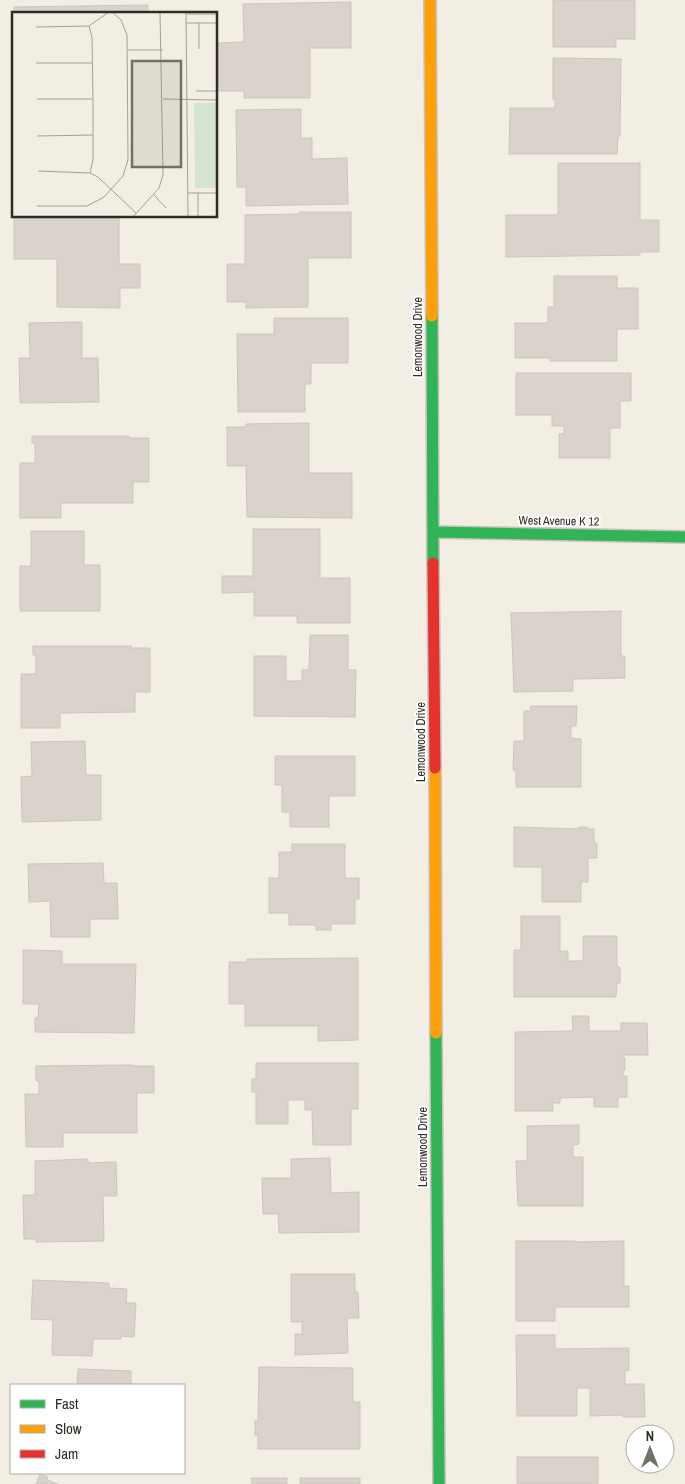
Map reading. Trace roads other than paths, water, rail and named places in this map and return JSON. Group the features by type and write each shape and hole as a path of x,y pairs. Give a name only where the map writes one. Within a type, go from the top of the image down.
{"street":[{"name":"Lemonwood Drive","path":"430,0 439,1484"},
{"name":"West Avenue K 12","path":"433,532 685,537"}]}
